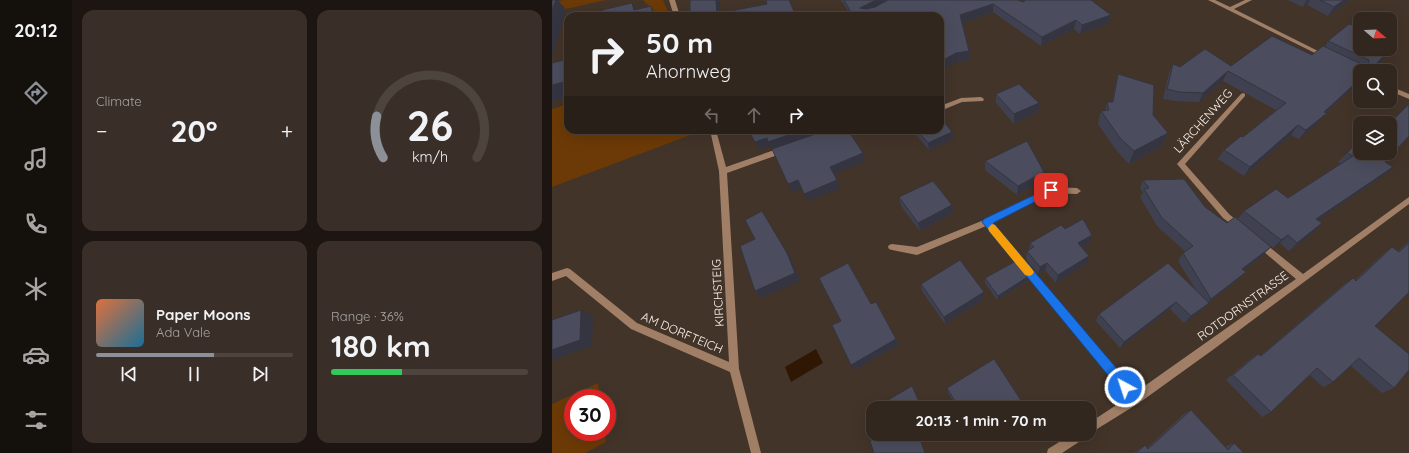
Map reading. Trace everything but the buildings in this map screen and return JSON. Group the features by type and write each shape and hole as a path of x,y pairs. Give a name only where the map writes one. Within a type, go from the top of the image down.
{"street":[{"path":"672,0 676,12"},
{"path":"1211,0 1333,60"},
{"path":"1230,9 1249,0"},
{"path":"1397,92 1409,98"},
{"name":"LÄRCHENWEG","path":"1244,95 1181,164 1226,216 1244,231"},
{"path":"944,107 961,100 981,98"},
{"name":"KIRCHSTEIG","path":"714,134 723,171 734,369 756,453"},
{"path":"723,171 790,148"},
{"path":"892,247 917,251 987,222 1051,190 1077,192"},
{"name":"ROTDORNSTRASSE","path":"1096,424 1135,399 1303,279 1409,200"},
{"path":"987,222 1135,399"},
{"path":"1256,240 1303,279"},
{"name":"AM DORFTEICH","path":"552,277 567,272 634,326 734,369"},
{"path":"1052,453 1070,441"}],"shaded area":[{"path":"564,0 606,0 552,12 552,2"},
{"path":"643,0 663,0 668,12 655,12"},
{"path":"564,105 564,134 693,134 552,187 552,109"},
{"path":"816,349 823,363 791,382 785,367"},
{"path":"598,383 599,389 585,389"},
{"path":"564,399 564,441 606,442 585,453 552,453 552,404"}],"slow traffic":[{"path":"992,228 1029,272"}],"route":[{"path":"1051,190 987,222 1125,387"}]}
